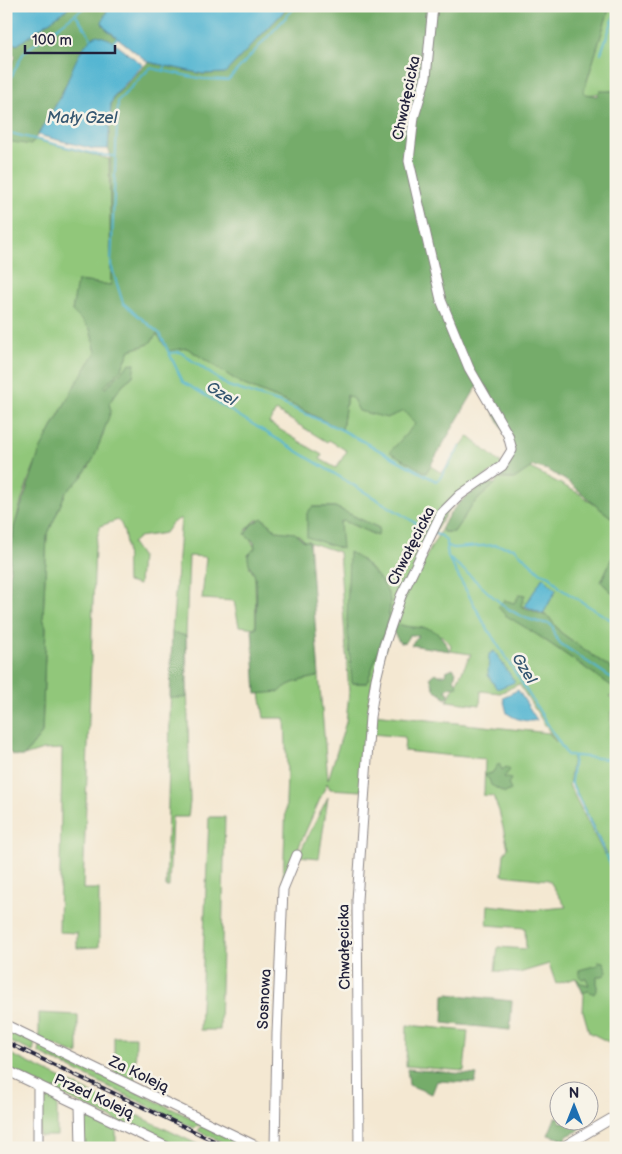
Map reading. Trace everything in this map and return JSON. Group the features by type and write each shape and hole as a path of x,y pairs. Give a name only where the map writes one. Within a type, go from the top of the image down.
{"street":[{"name":"Chwałęcicka","path":"359,1148 357,900 371,711 380,662 394,614 447,506 506,462 512,446 508,435 469,368 441,300 409,161 410,138 426,77 434,6"},
{"name":"Sosnowa","path":"275,1148 277,1034 283,889 297,855"},
{"name":"Za Koleją","path":"6,1025 260,1148"},
{"name":"Przed Koleją","path":"6,1070 169,1148"},
{"path":"38,1085 38,1148"},
{"path":"80,1105 81,1148"},
{"path":"561,1148 616,1116"}],"green space":[{"path":"71,6 109,6 102,22 104,27 117,38 113,42 109,39 69,78 52,112 31,145 6,141 6,73 16,56 6,50 6,39 17,45"},
{"path":"289,6 610,6 584,91 585,94 597,96 600,91 616,91 616,517 611,517 570,483 548,470 533,466 514,479 500,478 498,473 513,450 479,383 426,473 390,452 415,424 404,411 387,418 359,411 353,399 347,395 342,430 289,403 242,384 187,348 168,351 157,334 149,344 130,350 122,368 104,387 106,388 130,363 135,364 133,376 123,384 109,403 111,411 94,458 81,478 66,492 47,536 43,618 46,627 42,733 24,756 13,755 6,747 10,563 14,527 40,450 75,385 96,352 90,329 72,311 77,281 111,285 110,152 108,149 111,104 115,96 148,62 203,74 225,73"},
{"path":"610,6 616,11 616,91 585,94 584,91"},
{"path":"6,132 109,159 111,285 78,281 72,311 90,329 96,352 53,426 40,453 20,507 13,535 10,563 6,562"},
{"path":"157,334 187,348 242,384 289,403 342,430 347,395 394,413 404,411 415,424 426,472 430,466 442,473 468,436 503,465 459,493 424,549 372,683 361,791 330,789 327,783 283,883 287,774 285,718 264,718 260,693 279,692 292,683 319,676 328,780 346,722 349,692 339,552 305,541 299,535 277,531 265,520 256,520 246,530 255,548 248,555 250,568 255,576 256,628 239,626 234,601 202,599 206,557 189,556 186,636 190,802 188,817 172,817 169,887 166,887 172,632 181,518 172,523 165,533 139,537 132,543 141,556 139,585 127,582 127,558 122,525 118,520 100,526 95,546 83,889 99,889 99,947 77,948 77,933 59,932 62,749 43,750 24,756 42,733 46,627 43,618 47,536 66,492 89,467 103,435 109,403 123,384 133,376 130,363 106,388 104,387 122,368 130,350 149,344","holes":["276,411 327,442 329,440 347,451 336,468 320,459 322,455 269,423","312,507 335,507 379,528 377,536 344,521 340,522","361,559 386,589 390,600 390,608 367,683 353,683 351,662"]},
{"path":"530,468 580,494 611,517 616,517 616,549 601,582 616,596 616,672 560,632 549,617 543,614 556,590 543,578 524,607 514,604 533,632 616,689 616,694 609,697 616,701 616,710 611,712 611,734 616,747 616,1046 589,1032 583,1011 584,995 576,978 556,984 549,964 519,973 495,971 498,947 526,949 525,928 487,925 488,905 534,910 566,907 549,880 502,875 504,854 508,848 499,811 493,796 482,795 484,793 485,759 404,751 405,737 372,734 373,714 549,733 556,742 519,684 500,693 481,691 480,705 447,701 471,654 450,651 451,645 443,636 396,624 408,589 442,528 443,532 454,532 472,505 495,484 497,479 514,479","holes":["573,757 571,782 607,854 604,854 569,785"]},
{"path":"487,482 495,484 472,505 454,532 443,532 442,528 455,507"},
{"path":"312,507 335,507 379,528 378,536 344,521 340,522 342,549 307,537 307,513"},
{"path":"262,518 277,531 295,533 304,541 309,541 319,676 292,683 280,692 256,694 252,628 256,628 256,590 254,575 248,559 248,555 255,548 254,542 245,534 251,525"},
{"path":"616,549 616,596 601,582"},
{"path":"349,552 361,560 380,580 385,587 390,601 385,630 367,683 352,683 347,620"},
{"path":"520,594 525,595 521,606 549,617 560,632 616,672 616,689 505,615 498,607 504,600 514,603"},
{"path":"396,624 428,629 439,634 450,651 411,645 419,635 409,635 406,642 400,643 393,632"},
{"path":"172,632 186,636 186,698 170,698"},
{"path":"453,668 456,672 454,678 458,686 449,687 446,691 449,693 448,697 445,699 441,693 435,691 430,677 435,673 445,675 446,671"},
{"path":"499,763 502,770 506,767 510,770 504,777 511,779 508,784 511,790 505,793 491,785 489,779 484,775 492,773"},
{"path":"328,797 319,858 298,856"},
{"path":"209,817 225,817 220,1030 200,1030"},
{"path":"598,961 603,962 607,971 605,975 597,977 597,989 594,994 588,991 583,993 576,978 581,983 589,985 586,978 582,979 579,976 579,970 598,965"},
{"path":"444,995 512,1001 510,1030 443,1023"},
{"path":"39,1013 78,1015 78,1055 39,1039"},
{"path":"407,1025 468,1031 464,1071 406,1066"},
{"path":"6,1029 35,1042 33,1052 6,1040"},
{"path":"114,1037 136,1037 135,1082 114,1072"},
{"path":"40,1046 202,1123 194,1128 39,1053"},
{"path":"6,1052 205,1148 174,1148 6,1068"},
{"path":"407,1069 477,1075 475,1083 437,1081 432,1094 409,1085"},
{"path":"41,1090 57,1097 57,1136 39,1136"},
{"path":"81,1108 116,1124 116,1148 83,1148"},
{"path":"208,1125 254,1148 235,1148 198,1131 201,1126"},
{"path":"550,1130 550,1132 576,1132 567,1136 566,1140 548,1135"}],"water":[{"path":"6,6 71,6 17,45 6,39"},
{"path":"109,6 289,6 225,73 203,74 148,62 104,27 102,22"},
{"name":"Mały Gzel","path":"97,35 109,39 143,65 114,96 111,104 108,149 94,149 38,135 60,98 79,54 84,46"},
{"path":"543,577 556,590 543,614 525,606"},
{"path":"494,651 515,682 497,689 488,675 489,654"},
{"path":"518,690 537,720 521,720 507,713 503,697"}],"waterway":[{"path":"6,87 24,52 86,6"},
{"name":"Gzel","path":"296,6 228,80 203,79 150,68 118,101 111,265 123,303 160,334 183,382 429,531"},
{"path":"601,53 616,11"},
{"path":"76,15 91,38"},
{"path":"113,42 117,38"},
{"name":"Gzel","path":"164,71 165,66"},
{"path":"6,132 99,155 114,156"},
{"path":"170,353 180,352 228,386 281,403 342,430 436,481 440,478 460,447"},
{"name":"Gzel","path":"435,534 442,536 446,541 448,557 484,623 567,755 607,759 616,767"},
{"path":"446,545 453,548 495,545 514,548 541,573 550,576 561,589 616,623"},
{"path":"450,559 507,608 534,621 550,624 553,627 554,635 561,644 616,681"},
{"path":"574,756 571,782 616,876"}],"railway":[{"path":"6,1042 229,1148"}]}
